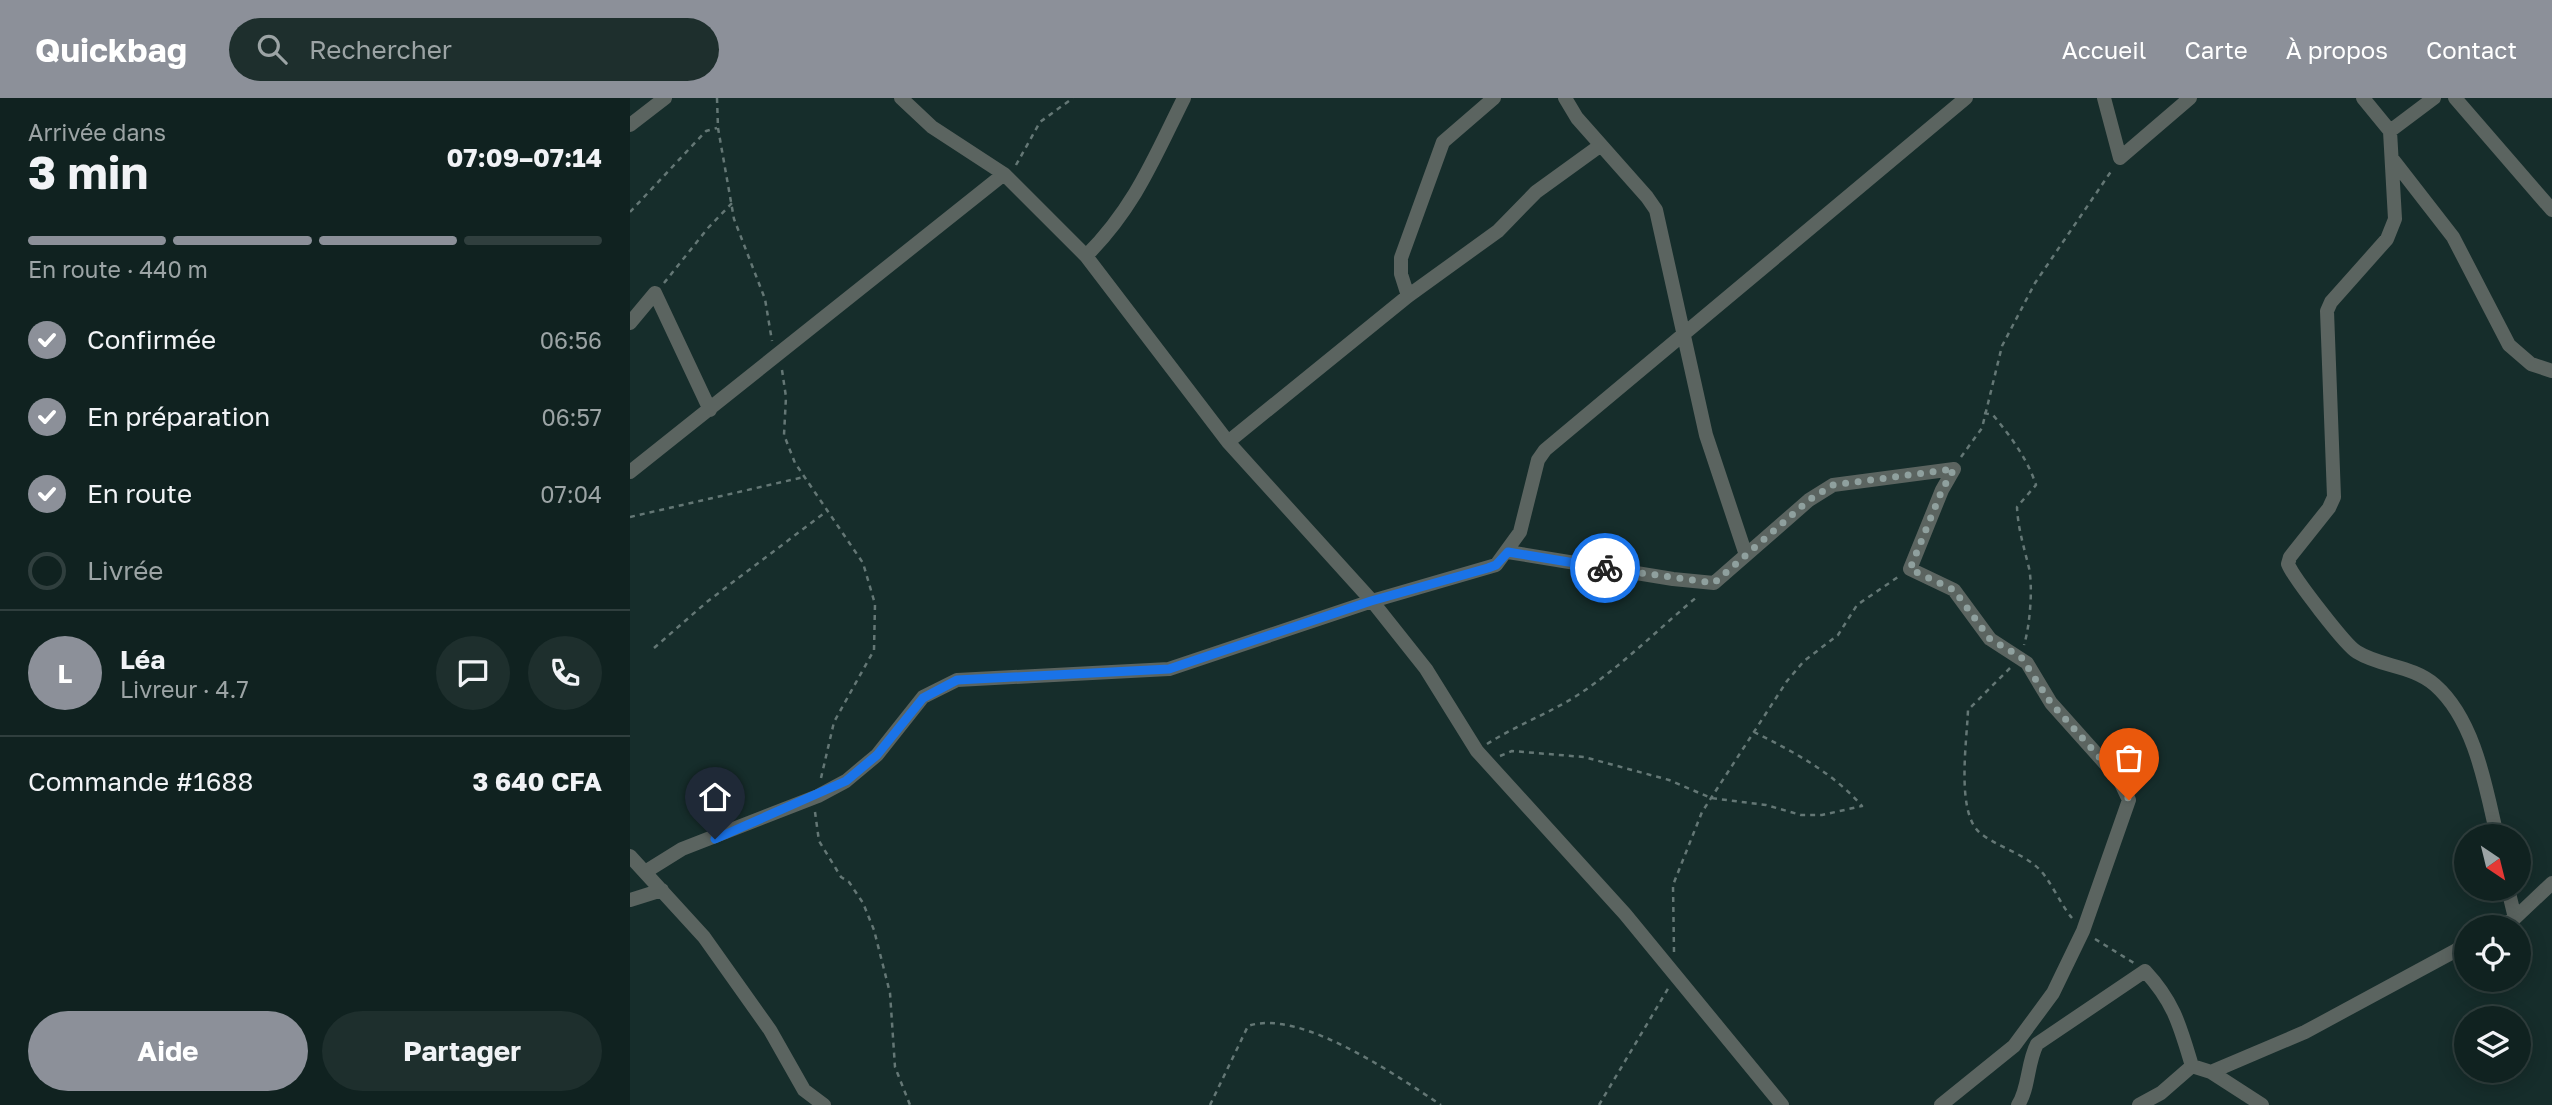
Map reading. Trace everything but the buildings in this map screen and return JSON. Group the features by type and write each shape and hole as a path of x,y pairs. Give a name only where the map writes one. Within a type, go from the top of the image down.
{"street":[{"path":"630,125 666,98"},
{"path":"901,98 932,127 1004,174 1086,256 1228,442 1371,601 1426,668 1477,751 1676,974 1782,1105"},
{"path":"1086,256 1114,229 1134,199 1184,98"},
{"path":"1408,296 1401,258 1433,163 1443,142 1494,98"},
{"path":"1565,98 1577,118 1656,210 1682,335 1715,467 1746,555"},
{"path":"2104,98 2120,158 2190,98"},
{"path":"2363,98 2390,131 2394,161 2393,229 2330,302 2328,311 2334,497 2329,508 2290,557 2288,564 2354,651 2403,667 2434,684 2454,707 2475,755 2494,824"},
{"path":"2390,131 2434,98"},
{"path":"2455,98 2552,210"},
{"path":"645,872 682,849 818,796 864,768 923,698 957,680 1169,669 1371,601 1496,565 1520,532 1538,460 1545,450 1958,100"},
{"path":"1228,442 1408,296 1499,232 1536,192 1601,145"},
{"path":"2394,161 2453,237 2509,345 2531,364 2552,371"},
{"path":"630,472 1004,174"},
{"path":"630,323 655,293 709,410"},
{"path":"1508,552 1673,579 1714,583 1809,500 1833,485 1954,469"},
{"path":"1941,1105 2014,1046 2053,993 2083,930 2129,800 2119,779 2051,703 2021,657 1990,639 1954,590 1910,569 1942,490 1954,469"},
{"path":"630,856 704,937 775,1038 804,1090 824,1105"},
{"path":"2518,915 2552,883"},
{"path":"630,900 662,890"},
{"path":"2211,1072 2305,1032 2454,951"},
{"path":"2018,1105 2023,1098 2028,1061 2037,1044 2145,971 2164,992 2176,1012 2192,1066"},
{"path":"2192,1066 2211,1072 2262,1105"},
{"path":"2139,1105 2161,1093 2192,1066"}],"path":[{"path":"717,98 718,128 734,219 765,299 786,397 784,435 804,477 863,564 875,604 874,650 834,722 815,811 819,841 841,877 849,883 863,903 874,930 890,993 889,1023 895,1067 909,1105"},
{"path":"1004,174 1018,163 1040,122 1073,98"},
{"path":"630,212 706,131 718,128"},
{"path":"1954,469 1982,428 2002,346 2035,283 2120,158"},
{"path":"655,293 732,203"},
{"path":"1984,413 1993,415 2008,433 2027,462 2036,485 2017,507 2018,528 2030,572 2031,625 2021,657 1968,710 1965,791 1970,818 1979,832 2041,870 2057,900 2083,930 2145,971"},
{"path":"630,517 804,477"},
{"path":"654,648 708,601 827,511"},
{"path":"1599,1105 1676,974 1673,885 1711,798 1787,681 1804,661 1838,635 1857,605 1910,569"},
{"path":"1477,751 1517,724 1572,698 1606,676 1714,583"},
{"path":"1488,763 1506,752 1584,757 1669,780 1711,798 1766,805 1801,815 1822,816 1862,806 1846,788 1811,761 1754,732"},
{"path":"1210,1105 1248,1026 1262,1021 1322,1035 1381,1065 1441,1105"}],"way so far":[{"path":"1605,568 1714,583 1809,500 1833,485 1954,469 1926,526 1910,569 1954,590 1963,598 1981,630 1990,639 2027,663 2051,703 2119,779 2127,790 2129,800"}],"route":[{"path":"715,839 818,796 846,781 877,755 914,706 939,688 957,680 1169,669 1371,601 1488,568 1496,565 1508,552 1605,568"}]}
